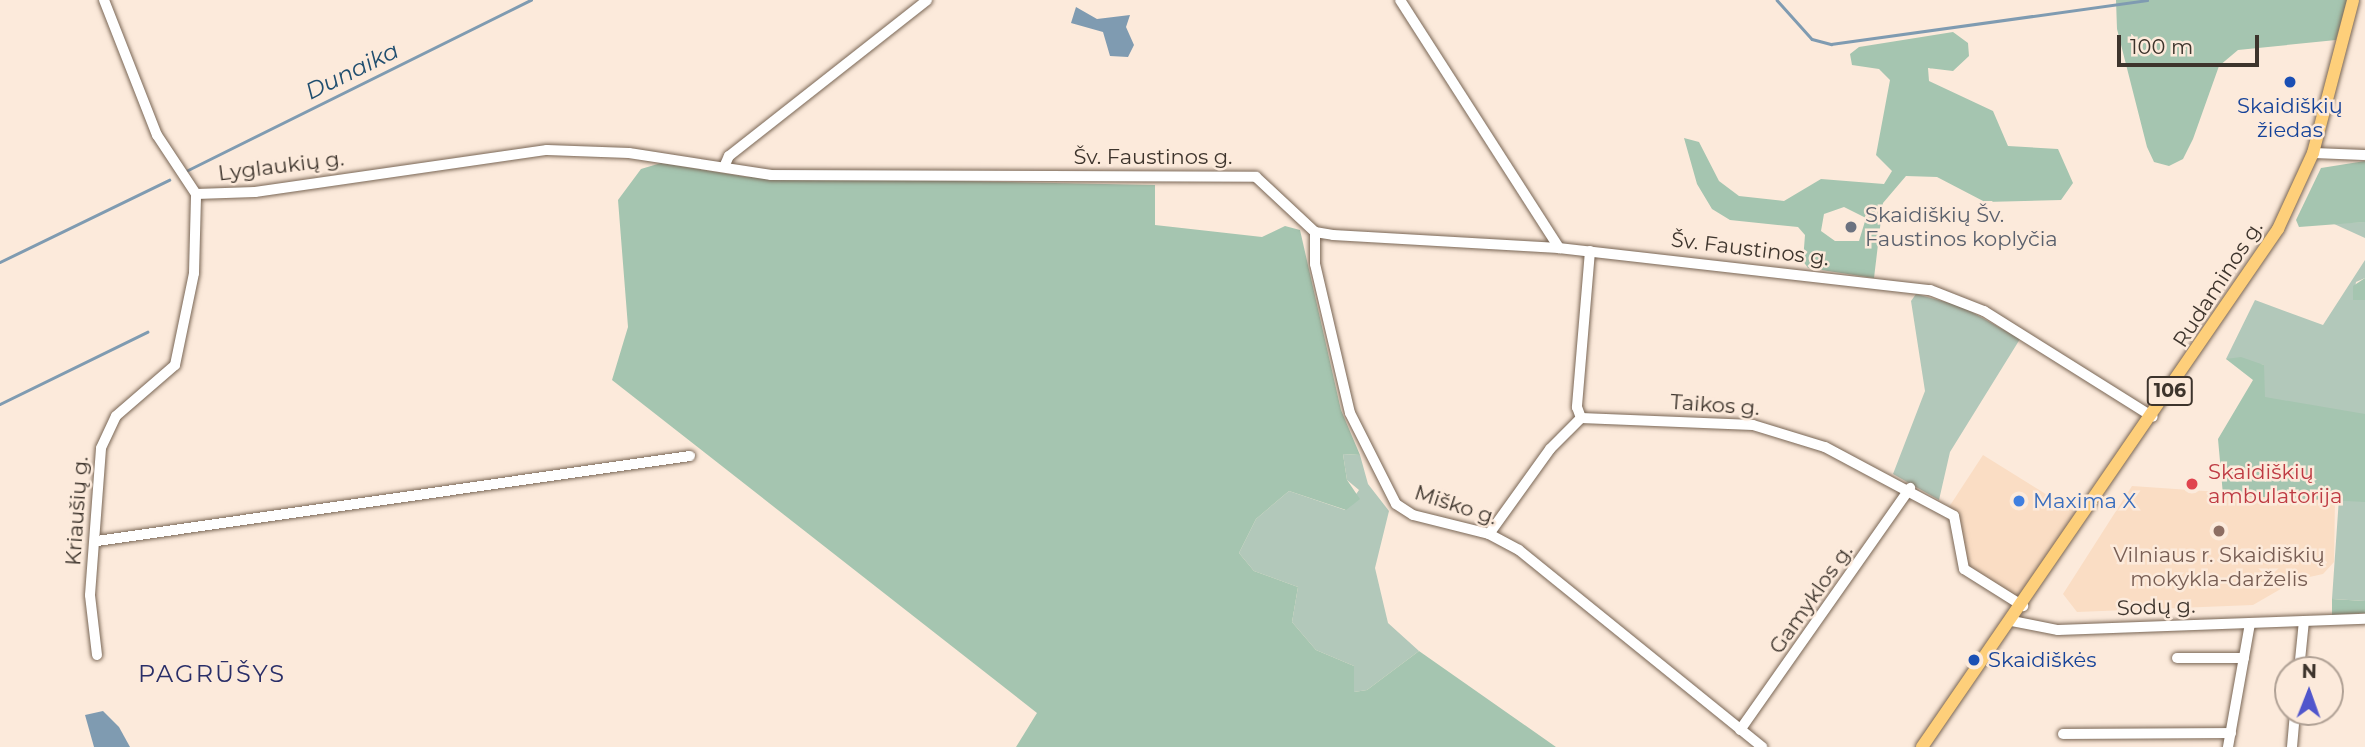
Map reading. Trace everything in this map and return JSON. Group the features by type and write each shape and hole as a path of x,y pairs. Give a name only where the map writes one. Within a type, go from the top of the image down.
{"main road":[{"name":"106","path":"2313,153 2353,0"},
{"name":"Rudaminos g.","path":"1922,747 2153,417 2278,229 2313,153"}],"street":[{"name":"Lyglaukių g.","path":"104,0 157,135 196,194 255,192 461,158"},
{"path":"724,167 729,156 927,0"},
{"path":"1400,0 1558,237 1559,248"},
{"name":"Šv. Faustinos g.","path":"461,158 574,151 724,167 771,175 1256,177 1315,232 1559,248 1760,267 1952,296 2153,417"},
{"path":"2313,153 2365,155"},
{"name":"Kriaušių g.","path":"97,655 90,595 97,541 99,466 107,430 175,365 194,273 196,194"},
{"name":"Miško g.","path":"1315,232 1314,264 1350,414 1395,504 1489,534 1519,550 1762,747"},
{"path":"1489,534 1550,449 1581,418 1577,407 1590,251"},
{"name":"Taikos g.","path":"1581,418 1753,425 1825,447 1910,488 1954,516 1964,569 2023,606"},
{"path":"97,541 690,456"},
{"name":"Gamyklos g.","path":"1740,730 1910,488"},
{"name":"Sodų g.","path":"2012,621 2059,631 2365,619"},
{"path":"2300,656 2304,621"},
{"path":"2228,747 2250,623"},
{"path":"2177,657 2244,658"},
{"path":"2292,747 2294,726"},
{"path":"2063,734 2231,733"}],"shaded area":[{"path":"1983,455 2076,513 2018,597 1965,566 1949,507"},
{"name":"Vilniaus r. Skaidiškių mokykla-darželis","path":"2132,486 2335,500 2334,562 2323,574 2296,580 2253,605 2077,612 2063,594"}],"green space":[{"path":"2116,0 2347,0 2336,40 2238,50 2219,66 2193,139 2183,159 2169,166 2154,162 2147,147 2117,29"},
{"path":"1953,32 1968,43 1969,56 1953,71 1928,68 1929,81 1993,111 2008,146 2058,149 2073,183 2061,200 1985,202 1937,177 1906,176 1883,203 1874,278 1808,268 1803,261 1805,235 1798,227 1730,220 1712,209 1697,184 1684,138 1699,142 1719,181 1739,196 1784,201 1821,179 1884,184 1892,171 1876,155 1890,80 1879,69 1852,65 1850,54 1859,47","holes":["1844,207 1866,218 1859,241 1835,241 1821,231 1824,214"]},
{"path":"2365,161 2365,222 2299,227 2296,220 2321,168"},
{"path":"661,163 747,177 1155,185 1155,225 1262,237 1285,226 1300,230 1341,410 1360,455 1343,454 1347,480 1360,499 1346,510 1289,491 1256,519 1239,553 1254,571 1298,587 1292,622 1316,650 1354,666 1354,692 1367,690 1419,651 1556,747 1016,747 1037,713 612,380 628,327 618,200 641,169"},
{"path":"2365,222 2365,238 2332,223"},
{"path":"2365,260 2365,278 2356,282 2353,300 2365,300 2365,601 2332,599 2339,498 2264,397 2264,365 2226,359 2255,300 2323,325"},
{"path":"2365,278 2365,300 2353,300 2353,286"},
{"path":"1916,294 1961,306 2020,339 1950,452 1939,500 1893,474 1925,391 1911,301"},
{"path":"2241,357 2264,365 2265,397 2365,414 2365,502 2223,495 2218,439 2253,380 2226,359"},
{"path":"1343,454 1360,455 1368,484 1389,511 1375,568 1388,623 1419,651 1367,690 1354,692 1354,666 1316,650 1292,622 1298,587 1254,571 1239,553 1256,519 1289,491 1345,510 1359,490 1347,480"},
{"path":"2332,599 2365,601 2365,613 2332,615"}],"water":[{"path":"1076,7 1097,19 1130,15 1126,27 1134,45 1128,57 1110,56 1103,32 1071,23"},
{"path":"103,711 119,727 130,747 94,747 85,715"}],"waterway":[{"name":"Dunaika","path":"186,171 531,0"},
{"name":"Dunaika","path":"1777,0 1812,39 1831,44 2147,0"},
{"name":"Dunaika","path":"0,262 169,180"},
{"path":"0,404 147,332"}],"place":[{"name":"Skaidiškių žiedas","path":"2290,82"},
{"name":"Skaidiškių Šv. Faustinos koplyčia","path":"1851,227"},
{"name":"Skaidiškių ambulatorija","path":"2192,484"},
{"name":"Maxima X","path":"2019,501"},
{"name":"Vilniaus r. Skaidiškių mokykla-darželis","path":"2219,531"},
{"name":"Skaidiškės","path":"1974,660"}],"district":[{"name":"PAGRŪŠYS","path":"212,674"}]}
